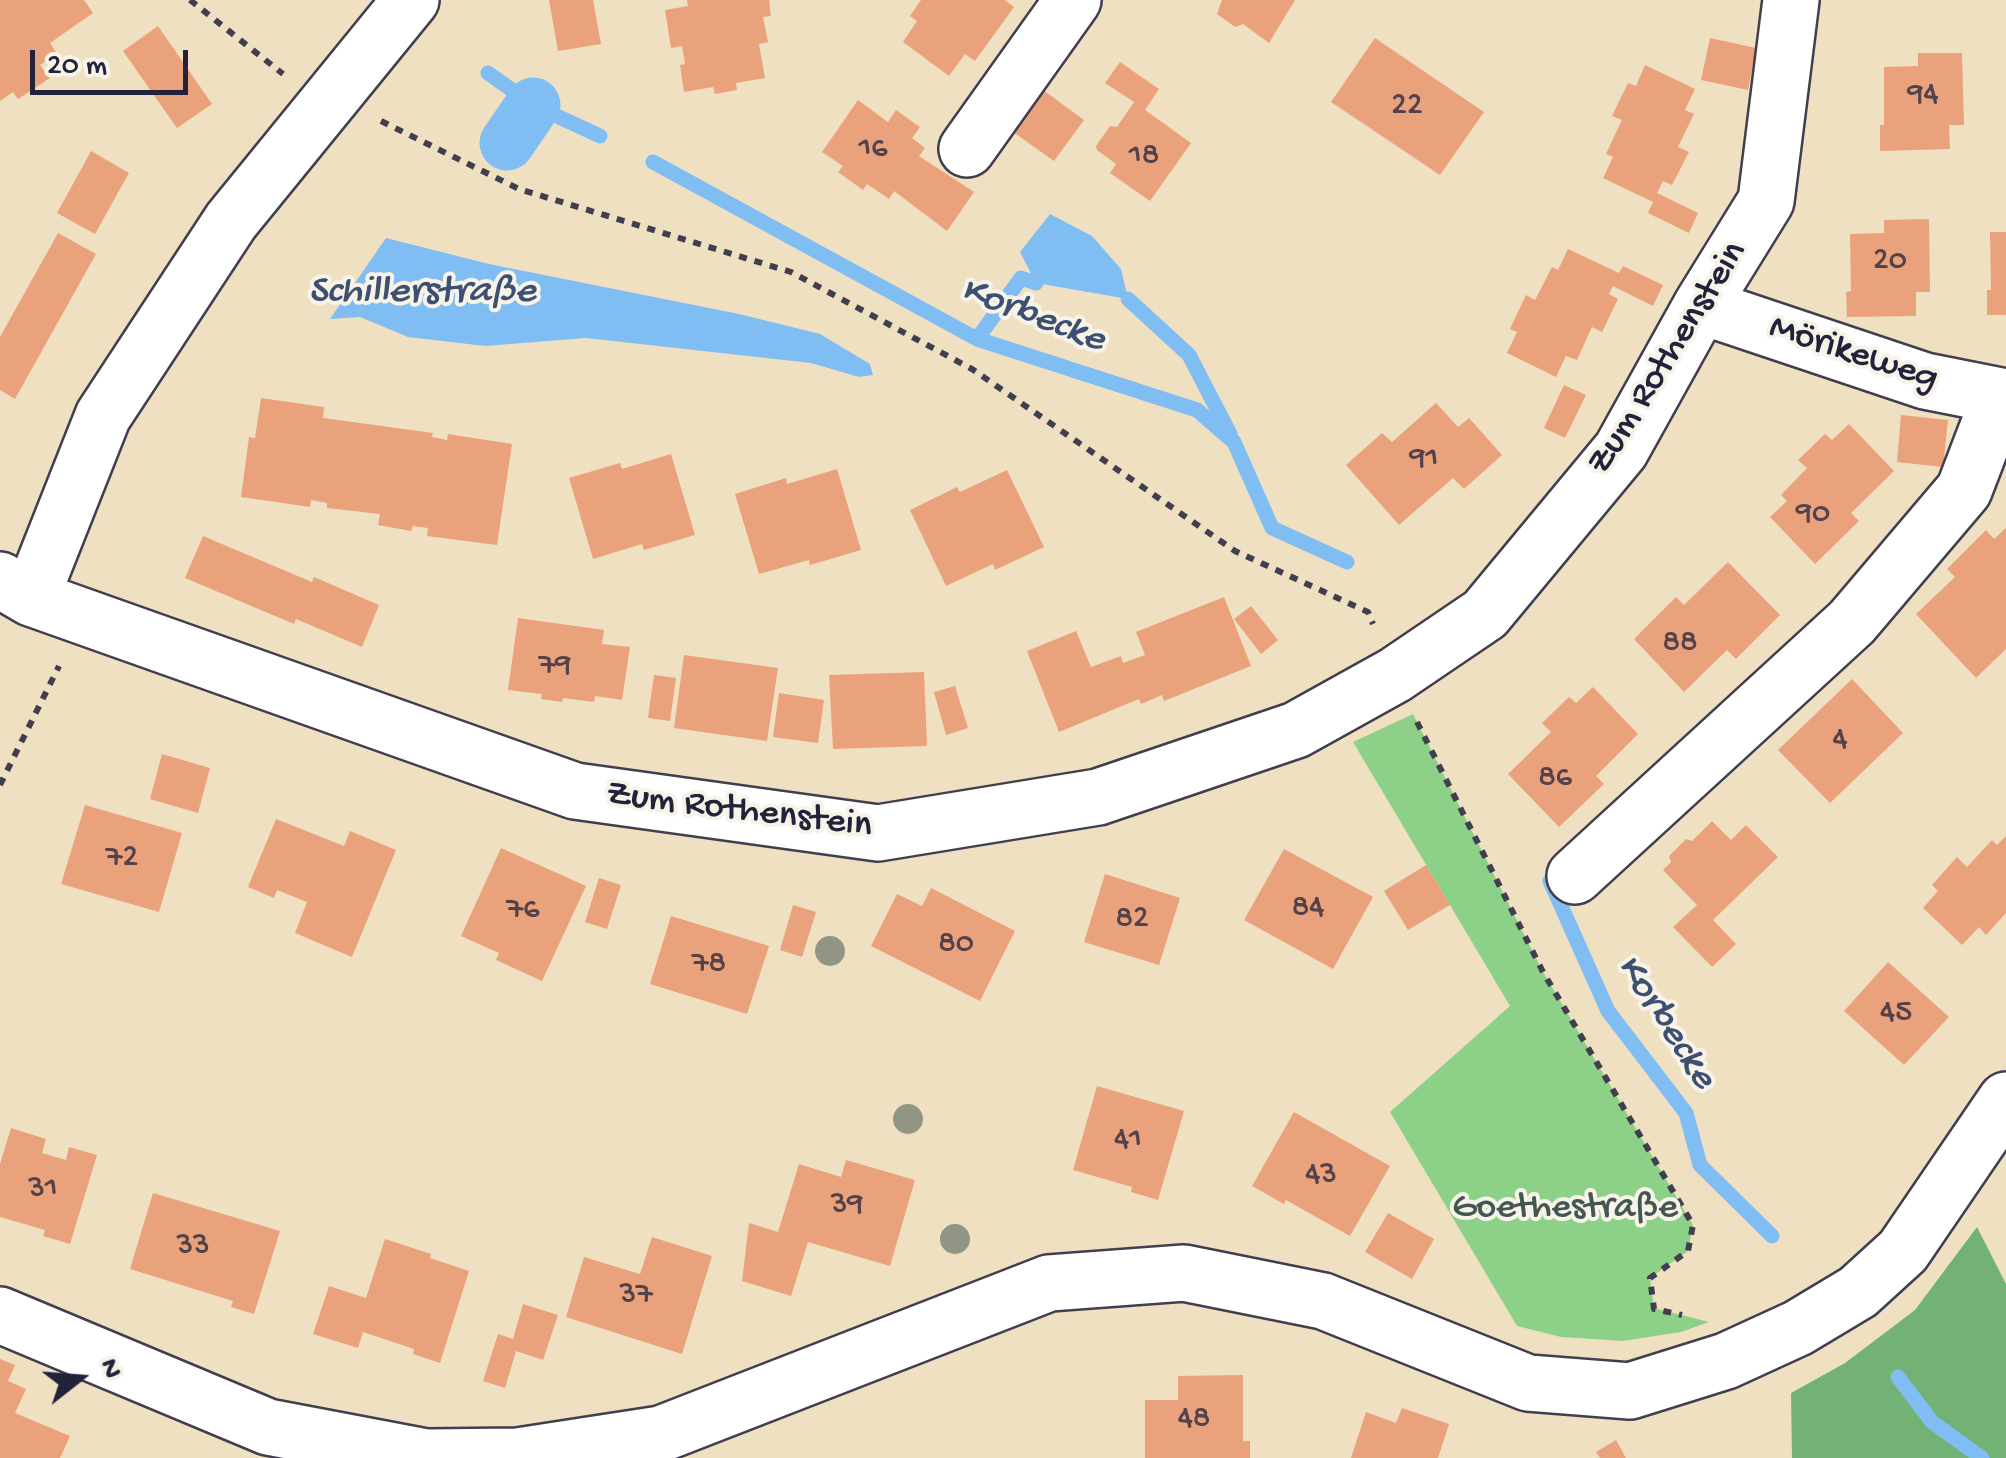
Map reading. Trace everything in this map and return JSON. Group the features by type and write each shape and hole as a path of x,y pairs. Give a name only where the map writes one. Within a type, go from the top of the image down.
{"street":[{"path":"16,589 103,416 232,221 411,0"},
{"path":"967,149 1072,0"},
{"name":"Zum Rothenstein","path":"16,589 575,791 878,833 1098,797 1296,730 1395,675 1485,614 1498,600 1621,450 1701,306 1766,201 1791,0"},
{"name":"Mörikeweg","path":"1701,306 1925,382 2003,397"},
{"path":"1574,876 1852,622 1964,490 2003,397"},
{"path":"0,1316 268,1426 426,1457 518,1456 661,1446 1049,1284 1184,1273 1323,1301 1528,1383 1630,1390 1726,1360 1798,1328 1858,1292 1903,1251 2006,1100"}],"path":[{"path":"190,0 327,101 519,189 791,272 972,369 1234,550 1368,612 1395,675 1542,972 1693,1225 1688,1251 1650,1278 1654,1308 1709,1322 1726,1360"},
{"path":"0,786 84,616"}],"green space":[{"name":"Goethestraße","path":"1413,714 1543,972 1693,1225 1688,1251 1650,1278 1654,1308 1709,1322 1681,1332 1623,1341 1561,1337 1517,1326 1390,1112 1510,1006 1353,742"},
{"path":"1977,1227 2006,1284 2006,1458 1792,1458 1791,1393 1845,1363 1915,1310"}],"water":[{"path":"1050,214 1092,236 1121,269 1128,299 1036,283 1020,252"},
{"name":"Schillerstraße","path":"386,238 489,264 820,334 870,364 873,375 859,377 811,363 586,338 485,346 408,337 360,317 330,319"}],"building":[{"path":"0,0 84,0 93,13 50,43 57,54 40,65 50,78 18,99 13,92 0,101"},
{"path":"549,0 593,0 601,44 558,51"},
{"path":"687,0 769,0 771,16 763,17 768,42 759,44 765,78 736,83 737,90 715,94 713,87 684,92 682,46 671,48 665,10 688,6"},
{"path":"921,0 1005,0 1014,7 975,61 965,54 949,76 903,42 917,21 910,16"},
{"path":"1222,0 1295,0 1269,43 1243,24 1235,27 1217,14"},
{"path":"158,26 212,104 177,128 123,51"},
{"path":"1375,38 1484,112 1440,175 1331,102"},
{"path":"1710,38 1756,48 1748,90 1701,80"},
{"path":"1918,53 1962,53 1964,125 1949,125 1950,149 1880,151 1884,67 1918,66"},
{"path":"1120,62 1159,89 1145,110 1191,143 1150,201 1110,173 1116,164 1096,146 1110,126 1117,127 1134,102 1105,83"},
{"path":"1645,65 1695,89 1685,110 1694,114 1678,147 1689,152 1672,185 1663,181 1657,193 1698,213 1689,233 1648,213 1653,202 1603,178 1613,157 1606,154 1622,120 1612,116 1628,83 1636,86"},
{"path":"1043,90 1084,120 1054,161 1013,132"},
{"path":"858,100 888,122 896,110 920,127 912,138 925,148 919,156 974,192 947,231 894,191 889,199 867,184 863,190 838,172 843,166 822,152"},
{"path":"91,151 129,173 95,234 57,213"},
{"path":"1929,219 1930,292 1916,292 1916,316 1847,317 1846,292 1851,291 1850,234 1884,233 1884,220"},
{"path":"1990,232 2006,232 2006,315 1987,315 1987,290 1991,290"},
{"path":"58,233 96,254 15,399 0,390 0,337"},
{"path":"1568,249 1619,273 1623,266 1663,285 1653,306 1613,286 1609,294 1618,299 1602,332 1592,327 1577,360 1566,356 1556,377 1507,353 1517,332 1510,329 1526,295 1535,300 1552,267 1558,270"},
{"path":"1564,385 1586,395 1565,438 1544,428"},
{"path":"261,398 324,407 323,418 433,433 432,437 447,440 448,434 512,444 497,545 427,536 428,528 413,526 411,531 378,525 380,514 327,508 327,503 311,500 310,507 241,497 249,437 255,438"},
{"path":"1436,403 1458,427 1469,418 1502,455 1464,489 1453,478 1399,525 1346,465 1382,433 1392,442"},
{"path":"1901,415 1948,420 1943,467 1897,462"},
{"path":"1849,424 1894,471 1851,513 1859,521 1815,564 1770,517 1787,501 1781,495 1807,468 1798,460 1825,434 1832,440"},
{"path":"671,454 695,535 644,550 642,544 593,559 569,478 620,463 622,469"},
{"path":"837,469 861,550 759,574 735,494 786,478 787,484"},
{"path":"1007,470 1044,547 995,570 993,564 946,586 910,510 957,487 960,492"},
{"path":"2006,528 2006,649 1976,678 1916,614 1955,577 1947,569 1986,530 1994,539"},
{"path":"203,536 312,582 314,577 379,605 362,647 296,619 294,624 185,578"},
{"path":"1728,562 1780,615 1736,659 1727,650 1684,692 1634,639 1676,597 1684,605"},
{"path":"1224,597 1251,666 1164,701 1162,695 1141,704 1139,699 1059,732 1027,651 1076,631 1091,667 1121,656 1123,663 1145,655 1136,632"},
{"path":"1251,606 1278,640 1261,654 1234,619"},
{"path":"518,618 604,630 602,644 630,647 622,700 595,696 594,702 563,698 562,702 541,699 542,694 508,690"},
{"path":"684,655 778,668 767,741 674,728"},
{"path":"924,672 927,746 833,749 829,675"},
{"path":"654,675 676,678 670,721 648,718"},
{"path":"1852,679 1903,733 1830,803 1778,750"},
{"path":"955,686 968,728 946,735 934,692"},
{"path":"1593,687 1638,734 1596,776 1604,784 1559,827 1508,774 1551,732 1542,723 1569,697 1576,703"},
{"path":"779,693 824,700 818,743 773,737"},
{"path":"162,754 210,768 198,813 150,799"},
{"path":"85,805 182,833 159,912 61,884"},
{"path":"276,819 344,846 350,831 396,850 352,957 295,933 307,902 277,890 274,898 248,887"},
{"path":"1712,821 1731,840 1746,825 1778,857 1713,920 1736,944 1712,967 1673,927 1697,905 1663,870 1671,862 1669,856 1686,839 1692,841"},
{"path":"2006,836 2006,913 1986,935 1979,927 1962,945 1923,908 1938,891 1932,885 1957,857 1967,867 1992,840 1997,845"},
{"path":"501,848 586,886 542,981 496,960 499,953 461,936"},
{"path":"1284,849 1373,897 1333,969 1244,920"},
{"path":"1426,865 1450,905 1408,930 1384,891"},
{"path":"1105,874 1180,898 1159,965 1084,942"},
{"path":"599,878 621,885 607,929 585,922"},
{"path":"931,888 1015,931 980,1001 871,946 897,894 922,906"},
{"path":"793,905 816,912 802,957 780,950"},
{"path":"671,916 769,946 747,1014 650,984"},
{"path":"1888,962 1949,1017 1904,1065 1844,1011"},
{"path":"1097,1086 1184,1111 1158,1200 1131,1192 1132,1187 1073,1170"},
{"path":"1294,1112 1390,1166 1350,1236 1252,1186"},
{"path":"11,1128 46,1139 42,1153 66,1160 69,1147 97,1155 70,1244 43,1236 45,1230 0,1217 0,1164"},
{"path":"846,1160 915,1180 890,1266 808,1242 791,1296 742,1281 749,1223 778,1232 799,1164 841,1177"},
{"path":"153,1193 280,1231 254,1314 231,1307 233,1301 130,1269"},
{"path":"1388,1213 1434,1239 1412,1279 1365,1252"},
{"path":"652,1237 712,1256 682,1354 566,1317 584,1257 640,1274"},
{"path":"385,1239 469,1271 440,1363 413,1354 414,1349 363,1332 358,1348 313,1334 329,1286 366,1298"},
{"path":"523,1304 558,1315 543,1360 516,1351 505,1388 483,1381 498,1334 513,1339"},
{"path":"0,1359 15,1365 8,1381 26,1389 15,1413 70,1436 60,1458 0,1458"},
{"path":"1243,1375 1243,1441 1250,1441 1250,1458 1145,1458 1145,1400 1178,1400 1178,1376"},
{"path":"1402,1408 1449,1424 1438,1458 1351,1458 1366,1412 1396,1423"},
{"path":"1616,1440 1626,1458 1600,1458 1596,1452"}],"waterway":[{"name":"Korbecke","path":"488,73 533,105 600,136"},
{"path":"507,143 533,105"},
{"name":"Korbecke","path":"653,162 977,339 1197,410 1234,442 1272,528 1347,562"},
{"path":"977,339 1021,278 1036,283"},
{"path":"1128,299 1189,355 1230,434"},
{"name":"Korbecke","path":"1550,881 1608,1011 1686,1113 1700,1165 1772,1236"},
{"name":"Korbecke","path":"1898,1377 1932,1422 1982,1458"}]}
